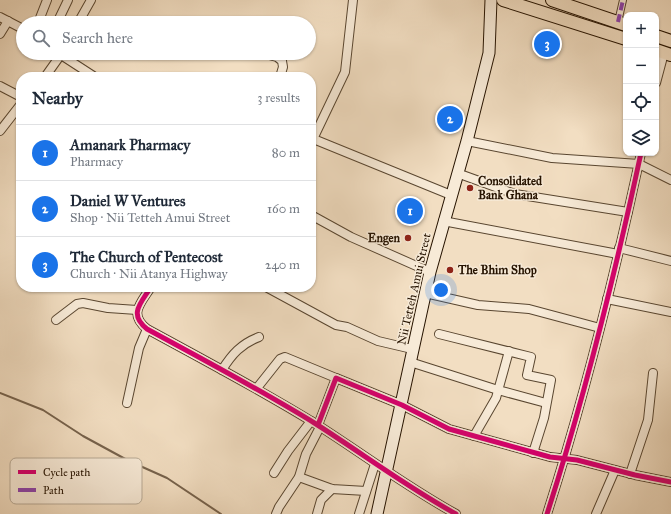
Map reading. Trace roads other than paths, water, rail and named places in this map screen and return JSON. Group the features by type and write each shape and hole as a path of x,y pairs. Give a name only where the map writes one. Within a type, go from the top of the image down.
{"main road":[{"name":"Nii Tetteh Amui Street","path":"377,514 430,272 443,221 467,141 489,53 491,0"},
{"path":"503,0 623,38"},
{"path":"552,0 622,23"},
{"path":"659,37 671,41"}],"street":[{"path":"41,16 47,0"},
{"path":"61,16 68,0"},
{"path":"82,16 91,0"},
{"path":"316,130 345,72 353,0"},
{"path":"622,23 623,0"},
{"path":"0,17 16,25"},
{"path":"0,34 8,21"},
{"path":"659,72 664,53"},
{"path":"48,72 56,60"},
{"path":"69,60 87,72"},
{"path":"281,60 283,67 282,72"},
{"path":"0,86 16,94"},
{"path":"0,131 16,110"},
{"path":"316,140 451,194"},
{"path":"467,141 552,158 639,164 671,180"},
{"path":"547,514 564,460 600,328 640,156"},
{"path":"458,174 515,194 628,212"},
{"path":"316,218 352,237 430,272"},
{"path":"443,221 671,261"},
{"path":"147,292 137,310 137,317 140,324 256,388 387,471 410,488 456,514"},
{"path":"275,292 336,325 378,341 412,349"},
{"path":"425,293 478,305 529,309 579,324 600,328"},
{"path":"607,298 671,312"},
{"path":"56,320 77,304 83,302 108,308 137,310"},
{"path":"127,403 139,348 147,329"},
{"path":"439,334 531,357 527,375 551,380 544,418 533,453"},
{"path":"222,370 238,348 259,337"},
{"path":"474,436 498,390 509,351"},
{"path":"256,388 280,359 286,357 402,405 438,424 474,436 533,453 564,460 577,460 630,474 671,482"},
{"path":"410,362 498,390 546,403"},
{"path":"630,474 648,420 653,373"},
{"path":"276,514 299,477 316,425 336,378"},
{"path":"274,473 293,445 316,425"},
{"path":"359,514 375,464"},
{"path":"596,514 615,470"},
{"path":"299,477 332,489 366,491"},
{"path":"317,514 321,500 332,489"}],"waterway":[{"path":"0,393 43,410 83,436 123,458"},
{"path":"142,467 167,478 221,514"}],"place":[{"name":"The Church of Pentecost","path":"547,44"},
{"name":"Daniel W Ventures","path":"450,119"},
{"name":"Consolidated Bank Ghana","path":"470,188"},
{"name":"Amanark Pharmacy","path":"410,211"},
{"name":"Engen","path":"408,238"},
{"name":"The Bhim Shop","path":"450,270"}]}
